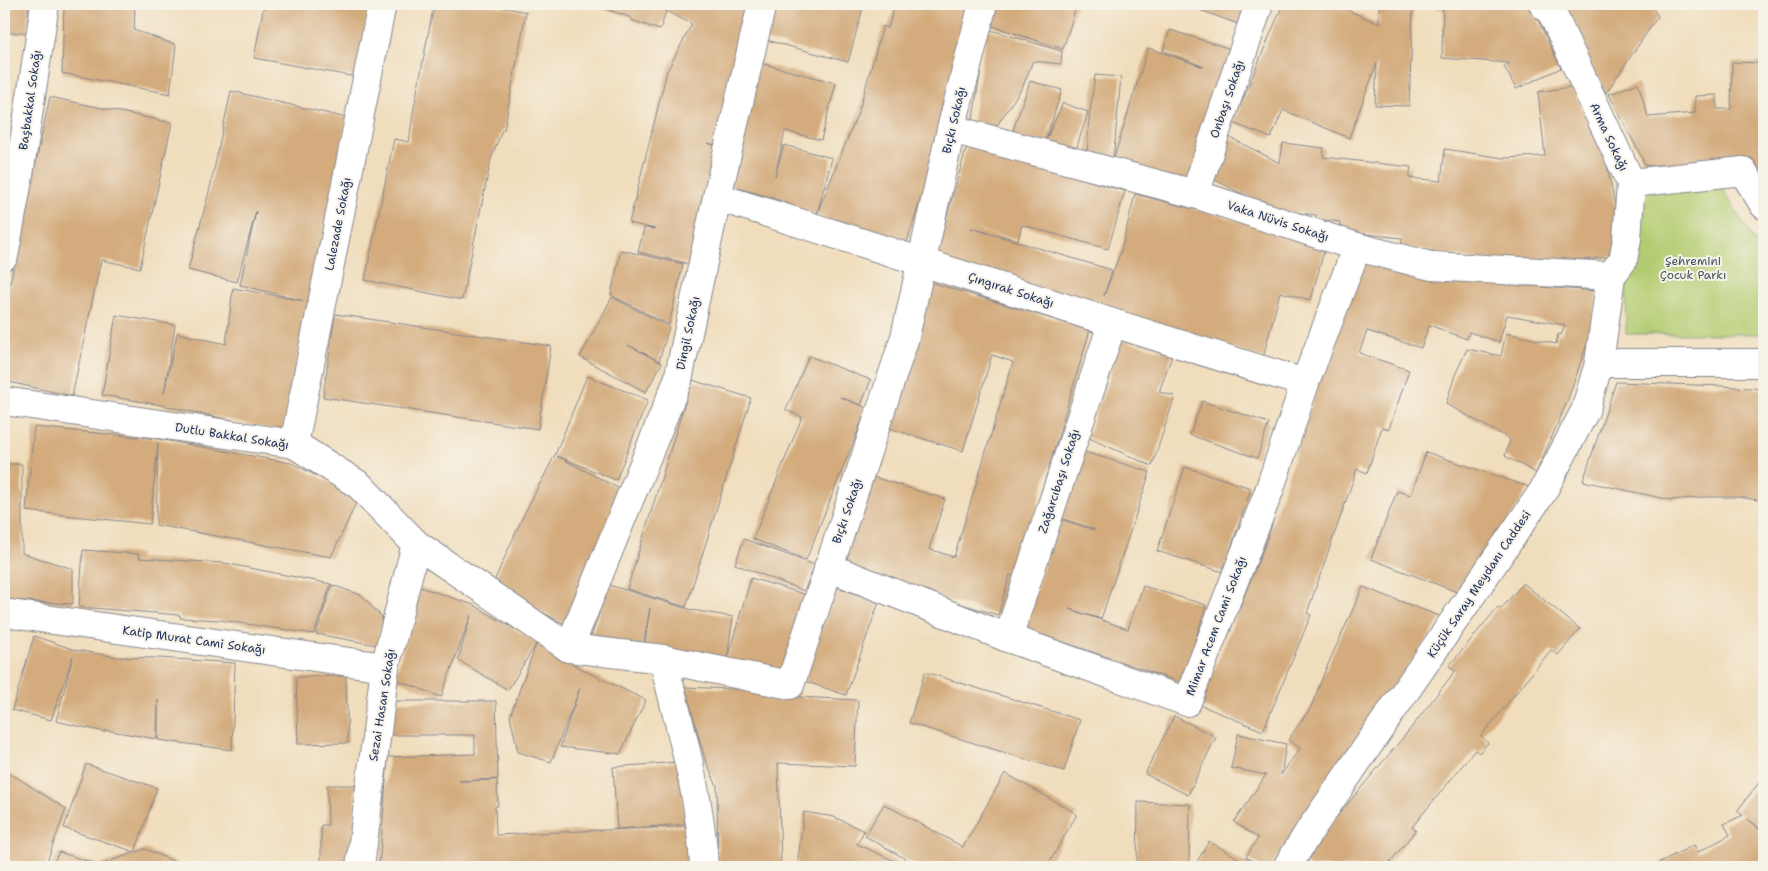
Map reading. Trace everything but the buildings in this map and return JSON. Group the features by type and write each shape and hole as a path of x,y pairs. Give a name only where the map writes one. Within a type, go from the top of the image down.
{"street":[{"name":"Başbakkal Sokağı","path":"4,256 12,173 44,4"},
{"name":"Lalezade Sokağı","path":"294,444 382,4"},
{"name":"Dingil Sokağı","path":"569,648 678,380 717,197 762,4"},
{"name":"Bıçkı Sokağı","path":"663,659 790,685 905,337 951,129 983,4"},
{"name":"Onbaşı Sokağı","path":"1194,194 1258,4"},
{"name":"Arma Sokağı","path":"1543,4 1552,13 1631,184 1627,239 1623,260 1611,276"},
{"name":"Vaka Nüvis Sokağı","path":"951,129 1194,194 1357,247 1431,266 1611,276"},
{"path":"1631,184 1743,171 1764,205"},
{"name":"Çıngırak Sokağı","path":"717,197 1304,384"},
{"name":"Mimar Acem Cami Sokağı","path":"828,567 1008,638 1186,702 1270,491 1304,384 1357,247"},
{"name":"Küçük Saray Meydanı Caddesi","path":"1288,867 1308,832 1543,491 1586,411 1599,363 1611,276"},
{"name":"Zağarcıbaşı Sokağı","path":"1008,638 1112,324"},
{"path":"1599,363 1764,363"},
{"name":"Dutlu Bakkal Sokağı","path":"4,401 294,444 359,485 416,544 569,648 663,659"},
{"name":"Sezai Hasan Sokağı","path":"360,867 385,667 416,544"},
{"name":"Katip Murat Cami Sokağı","path":"4,613 385,667"},
{"path":"663,659 690,769 702,840 704,867"}],"green space":[{"name":"Şehremini Çocuk Parkı","path":"1716,178 1764,257 1764,334 1626,334 1628,194"}]}
